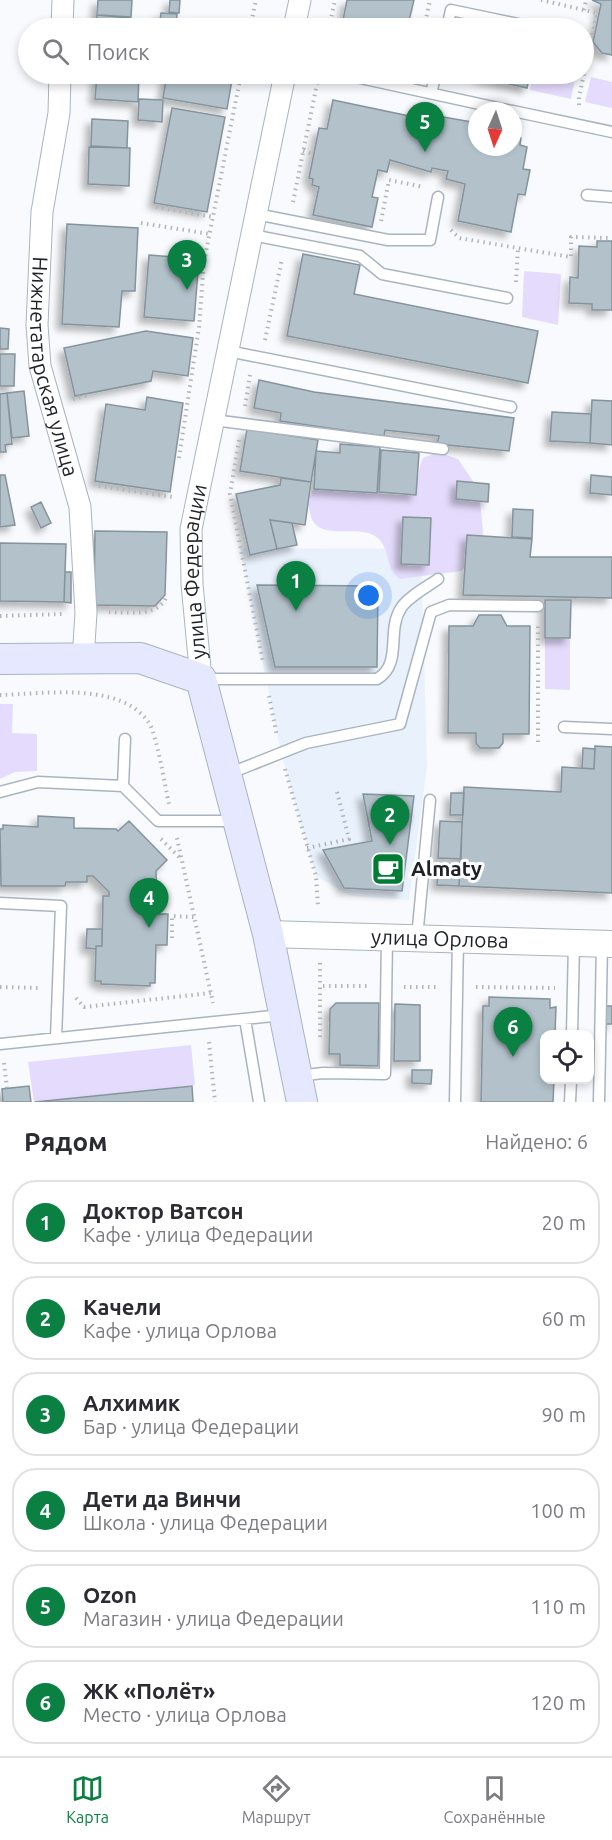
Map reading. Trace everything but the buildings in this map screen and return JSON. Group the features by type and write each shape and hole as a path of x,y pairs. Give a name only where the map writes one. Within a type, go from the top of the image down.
{"main road":[{"path":"0,659 140,658 201,679"},
{"name":"улица Федерации","path":"201,679 268,934 285,1015 307,1084"}],"street":[{"path":"62,18 63,0"},
{"path":"296,18 300,0"},
{"name":"Нижнетатарская улица","path":"60,84 59,113 42,212 37,325 40,366 80,507 79,613 82,659"},
{"name":"улица Федерации","path":"201,679 192,584 191,529 283,84"},
{"name":"улица Орлова","path":"268,934 607,944"}],"lane":[{"path":"449,18 451,10 489,18"},
{"path":"389,84 472,102"},
{"path":"431,93 433,84"},
{"path":"522,113 612,132"},
{"path":"587,195 612,197"},
{"path":"254,224 289,221 388,240 430,240 438,197"},
{"path":"254,224 286,242 360,256 382,274 507,298"},
{"path":"228,351 511,407"},
{"path":"213,420 443,449"},
{"path":"201,679 377,680 388,673 392,662 393,623 402,606 438,579"},
{"path":"226,774 306,743 400,724 431,612 449,604 538,606"},
{"path":"564,727 612,729"},
{"path":"123,786 125,739"},
{"path":"0,792 38,782 123,786 158,821 239,820"},
{"path":"417,938 430,800"},
{"path":"0,903 61,906 56,1038"},
{"path":"307,1084 385,1074 387,937"},
{"path":"454,1102 458,939"},
{"path":"572,1030 574,943"},
{"path":"599,1102 607,944"},
{"path":"0,1044 285,1015"},
{"path":"245,1019 259,1102"},
{"path":"570,1102 571,1084"}],"path":[{"path":"252,18 256,0"},
{"path":"331,18 335,0"},
{"path":"426,18 430,0"},
{"path":"543,0 597,13 594,27"},
{"path":"584,10 586,0"},
{"path":"178,463 199,327 204,262 239,84"},
{"path":"289,221 317,84"},
{"path":"582,84 579,97 580,109 584,113"},
{"path":"303,152 314,154"},
{"path":"156,207 213,217"},
{"path":"141,223 210,234"},
{"path":"286,242 265,338 250,373 230,494 280,753 316,876 318,906"},
{"path":"517,267 518,249"},
{"path":"100,486 173,497"},
{"path":"171,508 174,486"},
{"path":"0,616 158,609 164,603 167,586"},
{"path":"538,606 538,742"},
{"path":"0,695 85,694 116,698 133,706 150,724 213,1002"},
{"path":"307,848 349,839 336,788"},
{"path":"159,837 182,860"},
{"path":"172,938 172,916 194,917"},
{"path":"307,1084 320,1058 320,963"},
{"path":"320,986 573,988"},
{"path":"0,987 58,989"},
{"path":"70,991 84,1007 212,993"},
{"path":"209,1042 215,1102"},
{"path":"4,1062 7,1089"}],"shaded area":[{"path":"594,78 612,82 612,108 585,102 589,84 594,84"},
{"path":"531,84 574,84 571,99 530,90"},
{"path":"524,271 561,274 558,325 522,317"},
{"path":"438,452 458,459 479,490 483,532 481,549 461,571 400,579 392,569 383,545 375,536 367,533 328,530 320,528 314,522 309,507 313,490 406,494 415,487 423,458"},
{"path":"240,548 421,549 427,766 409,900 351,896 316,876 281,753"},
{"path":"545,639 570,639 570,690 545,689"},
{"path":"0,704 13,704 12,733 37,734 37,771 15,772 0,779"},
{"path":"191,1045 195,1085 34,1102 28,1062"}],"place":[{"name":"Ozon","path":"425,152"},
{"name":"Алхимик","path":"187,290"},
{"name":"Доктор Ватсон","path":"296,611"},
{"name":"Качели","path":"390,845"},
{"name":"Almaty","path":"388,869"},
{"name":"Дети да Винчи","path":"149,928"},
{"name":"ЖК «Полёт»","path":"513,1057"}]}
